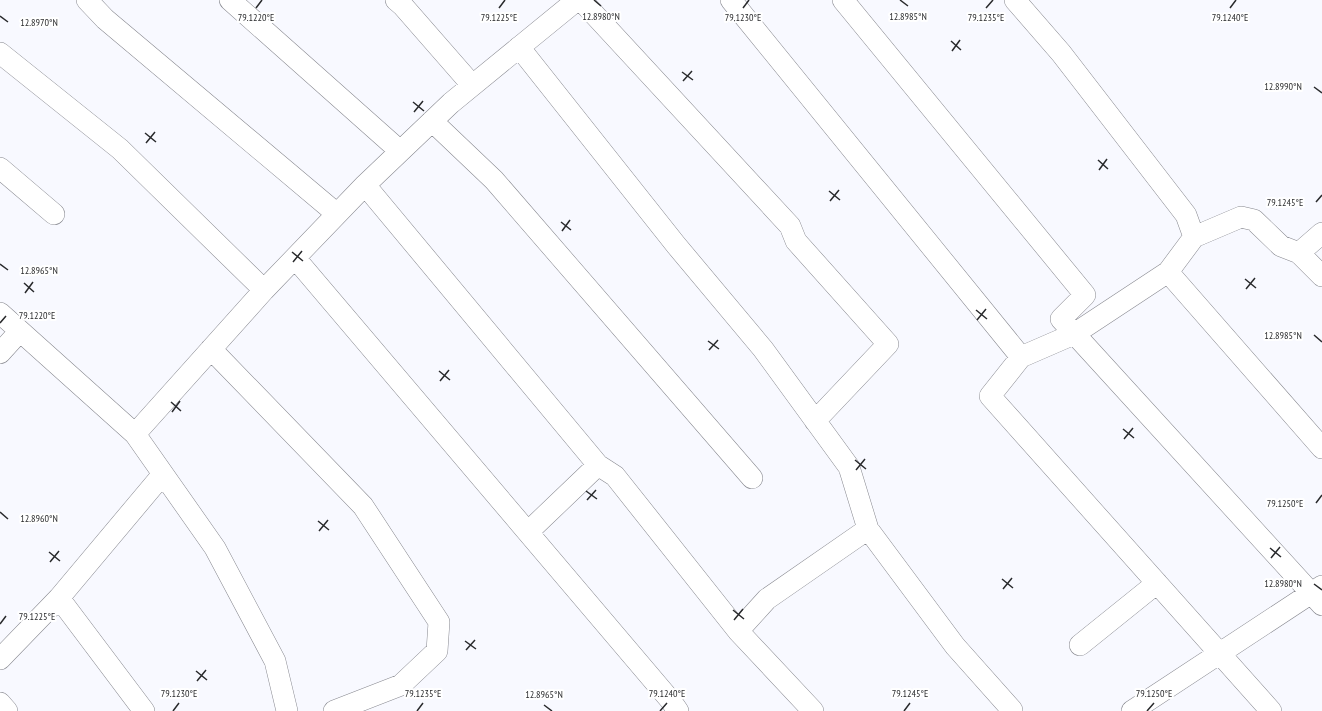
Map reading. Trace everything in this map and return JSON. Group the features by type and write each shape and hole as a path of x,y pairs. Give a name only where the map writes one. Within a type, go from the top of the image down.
{"street":[{"path":"87,0 104,19 337,214"},
{"path":"230,0 400,151"},
{"path":"396,0 403,6 472,86"},
{"path":"136,434 264,290 365,185 432,120 577,0"},
{"path":"581,0 790,226 796,241 888,344 815,421"},
{"path":"731,0 1021,357"},
{"path":"843,0 1085,295 1061,319 1319,595 1220,654 1132,711"},
{"path":"1015,0 1061,53 1186,215 1194,237"},
{"path":"519,47 676,245 763,349 849,466 868,529 955,646 1012,711"},
{"path":"0,53 120,149 264,290"},
{"path":"432,120 494,180 752,478"},
{"path":"0,168 54,214"},
{"path":"365,185 598,465 615,476 738,631 813,711"},
{"path":"1271,711 990,396 1021,357 1074,334 1168,272 1194,237 1241,217 1254,220 1281,246 1299,253 1322,276"},
{"path":"1299,253 1322,233"},
{"path":"295,258 678,711"},
{"path":"1168,272 1322,448"},
{"path":"0,313 136,434 215,548 275,661 287,711"},
{"path":"0,353 20,331"},
{"path":"211,349 363,506 439,622 437,651 401,685 334,711"},
{"path":"528,532 598,465"},
{"path":"0,658 59,598 164,474"},
{"path":"738,631 767,599 868,529"},
{"path":"1080,645 1157,583"},
{"path":"59,598 144,711"},
{"path":"0,703 7,711"}]}
